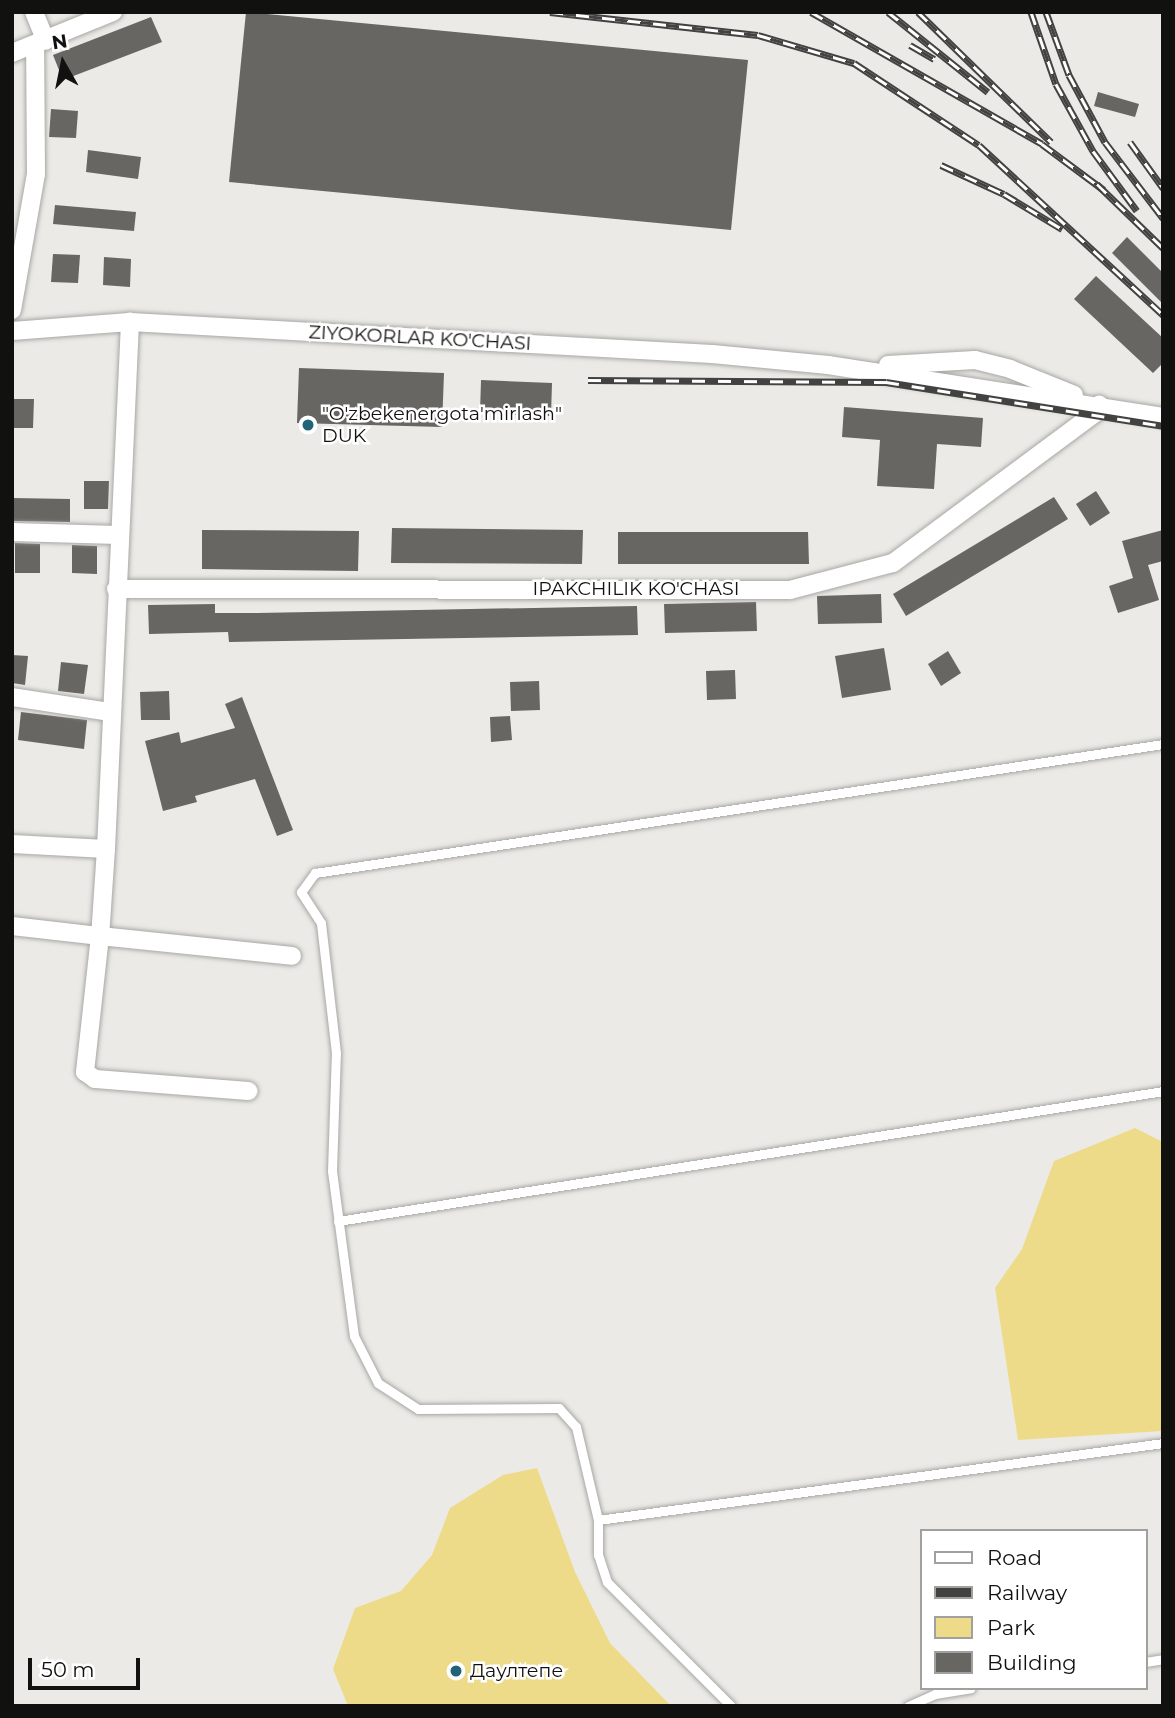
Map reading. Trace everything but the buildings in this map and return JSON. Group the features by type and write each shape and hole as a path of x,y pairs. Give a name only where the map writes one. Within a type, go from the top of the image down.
{"street":[{"path":"12,310 36,174 41,43 34,12"},
{"path":"12,53 113,12"},
{"path":"130,322 118,536 106,849 100,936 85,1072 95,1079 249,1091"},
{"name":"ZIYOKORLAR KO'CHASI","path":"12,331 130,322 712,354 828,365 1163,417"},
{"name":"ZIYOKORLAR KO'CHASI","path":"828,365 975,360 1010,369 1099,405"},
{"name":"IPAKCHILIK KO'CHASI","path":"116,589 790,590 893,563 1096,412 1099,405"},
{"path":"12,532 118,536"},
{"path":"12,697 110,712"},
{"path":"12,844 106,849"},
{"path":"12,926 292,956"}],"lane":[{"path":"731,1706 607,1582 598,1555 598,1520 576,1427 559,1408 418,1409 378,1383 354,1336 332,1171 337,1053 321,923 301,892 315,873 1163,744"},
{"path":"338,1221 1163,1091"},
{"path":"598,1520 1163,1443"},
{"path":"908,1706 936,1694 959,1690"}],"green space":[{"path":"1135,1128 1163,1142 1163,1431 1018,1440 995,1288 1022,1249 1054,1161"},
{"path":"537,1468 575,1572 610,1643 671,1706 348,1706 333,1669 355,1608 401,1591 432,1555 450,1508 503,1475"}],"railway":[{"path":"550,12 758,35 854,63 979,145 1163,315"},
{"path":"811,12 1042,144 1104,190"},
{"path":"888,12 988,92"},
{"path":"918,12 1051,142"},
{"path":"1031,12 1056,84 1093,151 1137,211"},
{"path":"1046,12 1069,75 1105,142 1163,218"},
{"path":"910,45 934,59"},
{"path":"1130,142 1163,188"},
{"path":"941,165 1004,194 1062,229"},
{"path":"1097,184 1163,248"},
{"path":"588,380 886,382 1163,426"}],"place":[{"name":"\"O'zbekenergota'mirlash\" DUK","path":"308,425"},
{"name":"Даултепе","path":"456,1671"}]}
